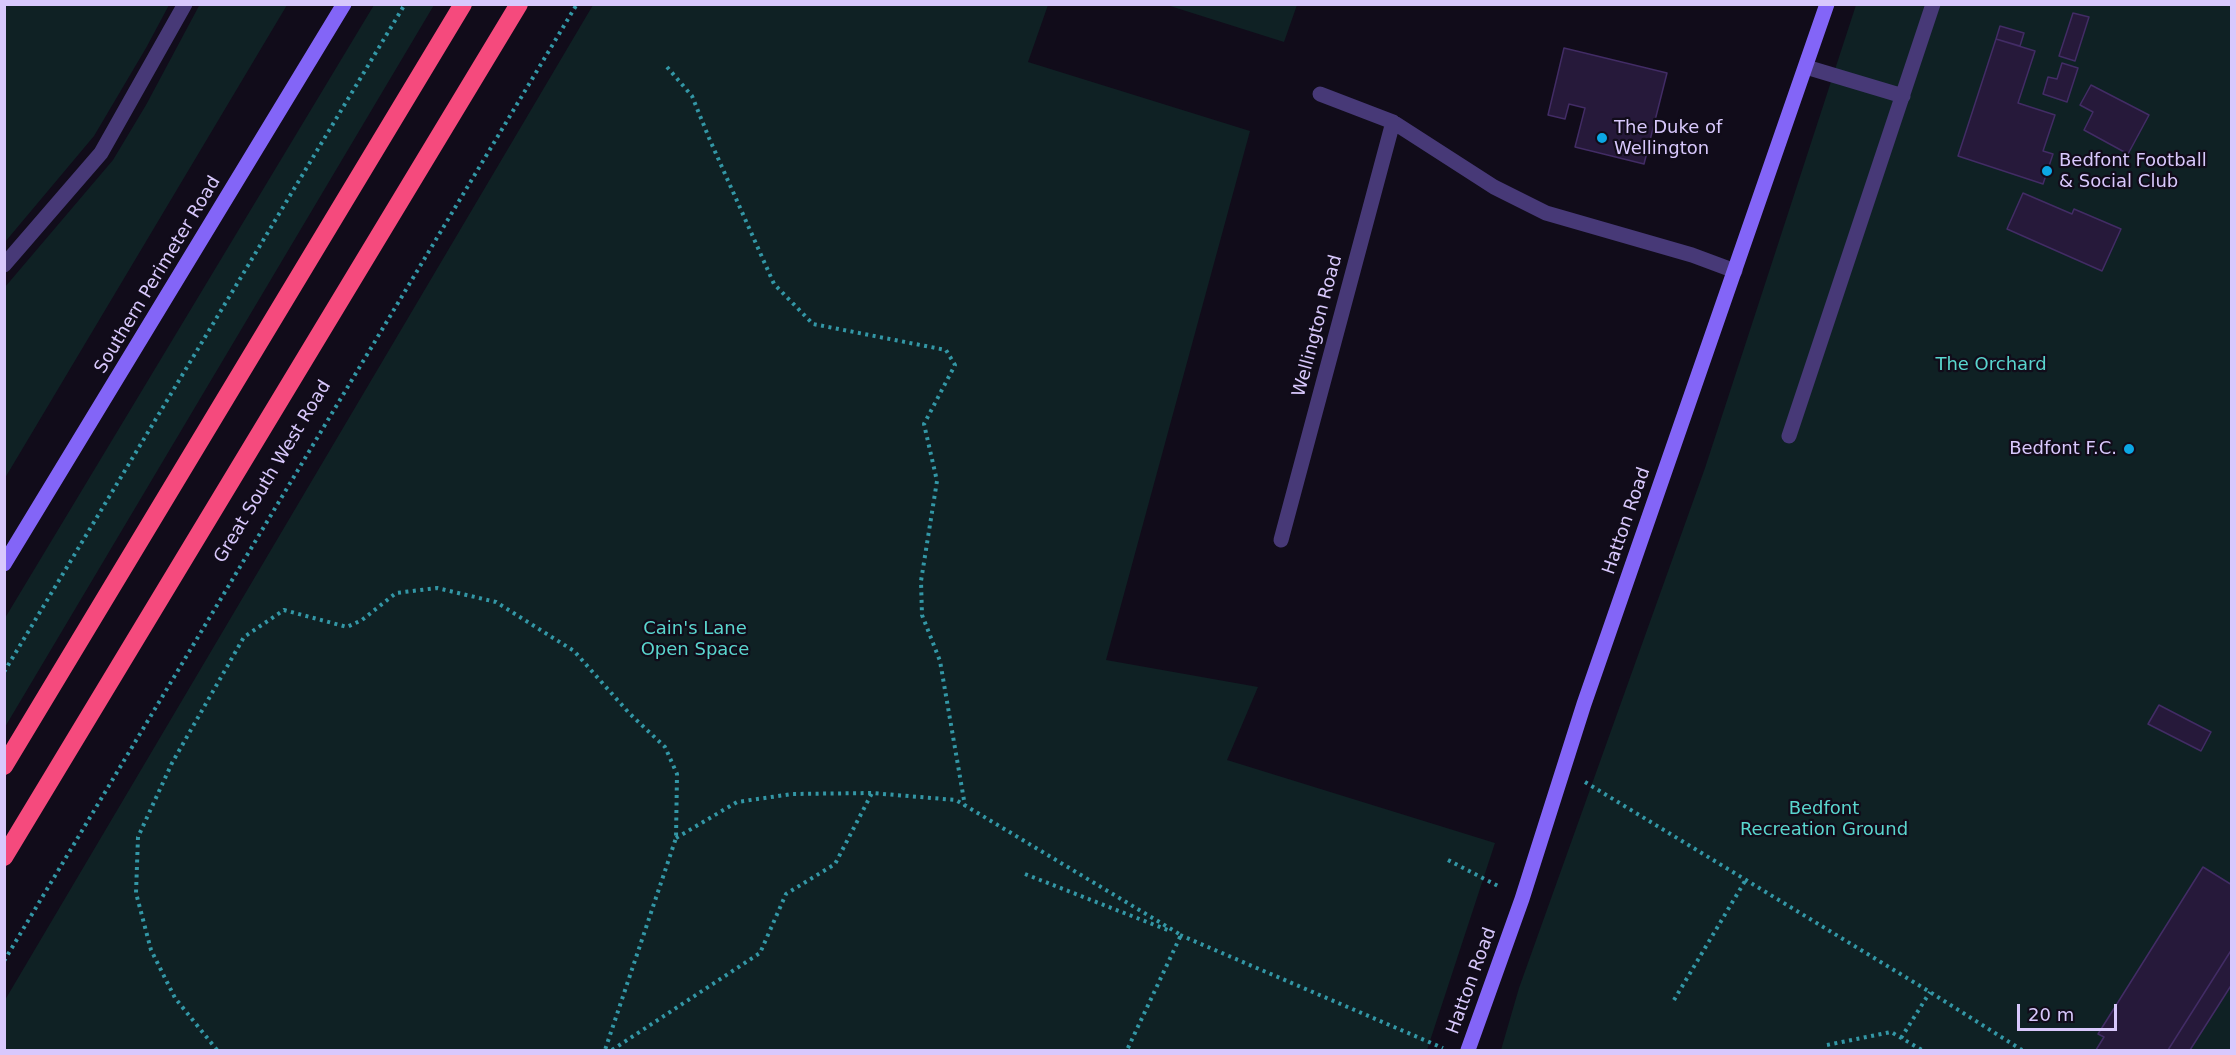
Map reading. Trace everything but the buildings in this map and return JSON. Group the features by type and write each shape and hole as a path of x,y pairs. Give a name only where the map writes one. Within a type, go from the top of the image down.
{"highway":[{"path":"4,766 463,4"},
{"name":"Great South West Road","path":"4,857 519,4"}],"street":[{"path":"4,266 101,153 185,4"},
{"name":"Southern Perimeter Road","path":"4,564 344,4"},
{"name":"Hatton Road","path":"1468,1050 1522,899 1563,770 1827,4"},
{"path":"1789,436 1933,4"},
{"path":"1806,67 1903,96"},
{"path":"1320,94 1393,122 1494,187 1546,213 1692,255 1735,271"},
{"name":"Wellington Road","path":"1281,540 1393,122"}],"path":[{"path":"4,672 405,4"},
{"name":"Great South West Road","path":"4,961 577,4"},
{"path":"667,67 692,96 774,284 813,324 946,350 955,365 924,424 937,481 921,581 922,615 940,661 965,806"},
{"path":"217,1050 175,998 151,950 136,893 138,837 172,763 244,637 284,610 347,627 362,620 396,593 437,588 496,602 574,651 629,713 665,747 677,774 676,838 605,1050"},
{"path":"1563,770 2022,1050"},
{"path":"612,1050 759,953 786,894 835,864 872,793"},
{"path":"676,838 737,802 792,794 872,793 956,800 1181,935"},
{"path":"1448,860 1522,899"},
{"path":"1025,874 1181,935 1450,1050"},
{"path":"1674,1000 1745,881"},
{"path":"1127,1050 1181,935"},
{"path":"1901,1038 1930,992"},
{"path":"1827,1045 1891,1032 1922,1050"}],"green space":[{"path":"5,4 169,5 94,136 5,242"},
{"path":"200,4 287,5 5,478 5,287 113,160 146,105"},
{"path":"374,5 434,5 5,727 5,618"},
{"name":"Cain's Lane Open Space","path":"593,5 1048,5 1028,62 1250,131 1106,660 1258,687 1227,760 1495,843 1427,1050 5,1050 5,1000"},
{"path":"1167,5 1297,5 1284,42"},
{"path":"1856,5 2231,5 2231,1050 1501,1050 1519,988 1705,468"}],"place":[{"name":"The Duke of Wellington","path":"1602,138"},
{"name":"Bedfont Football & Social Club","path":"2047,171"},
{"name":"Bedfont F.C.","path":"2129,449"}],"park label":[{"name":"The Orchard","path":"1991,365"},
{"name":"Bedfont Recreation Ground","path":"1824,819"}]}
